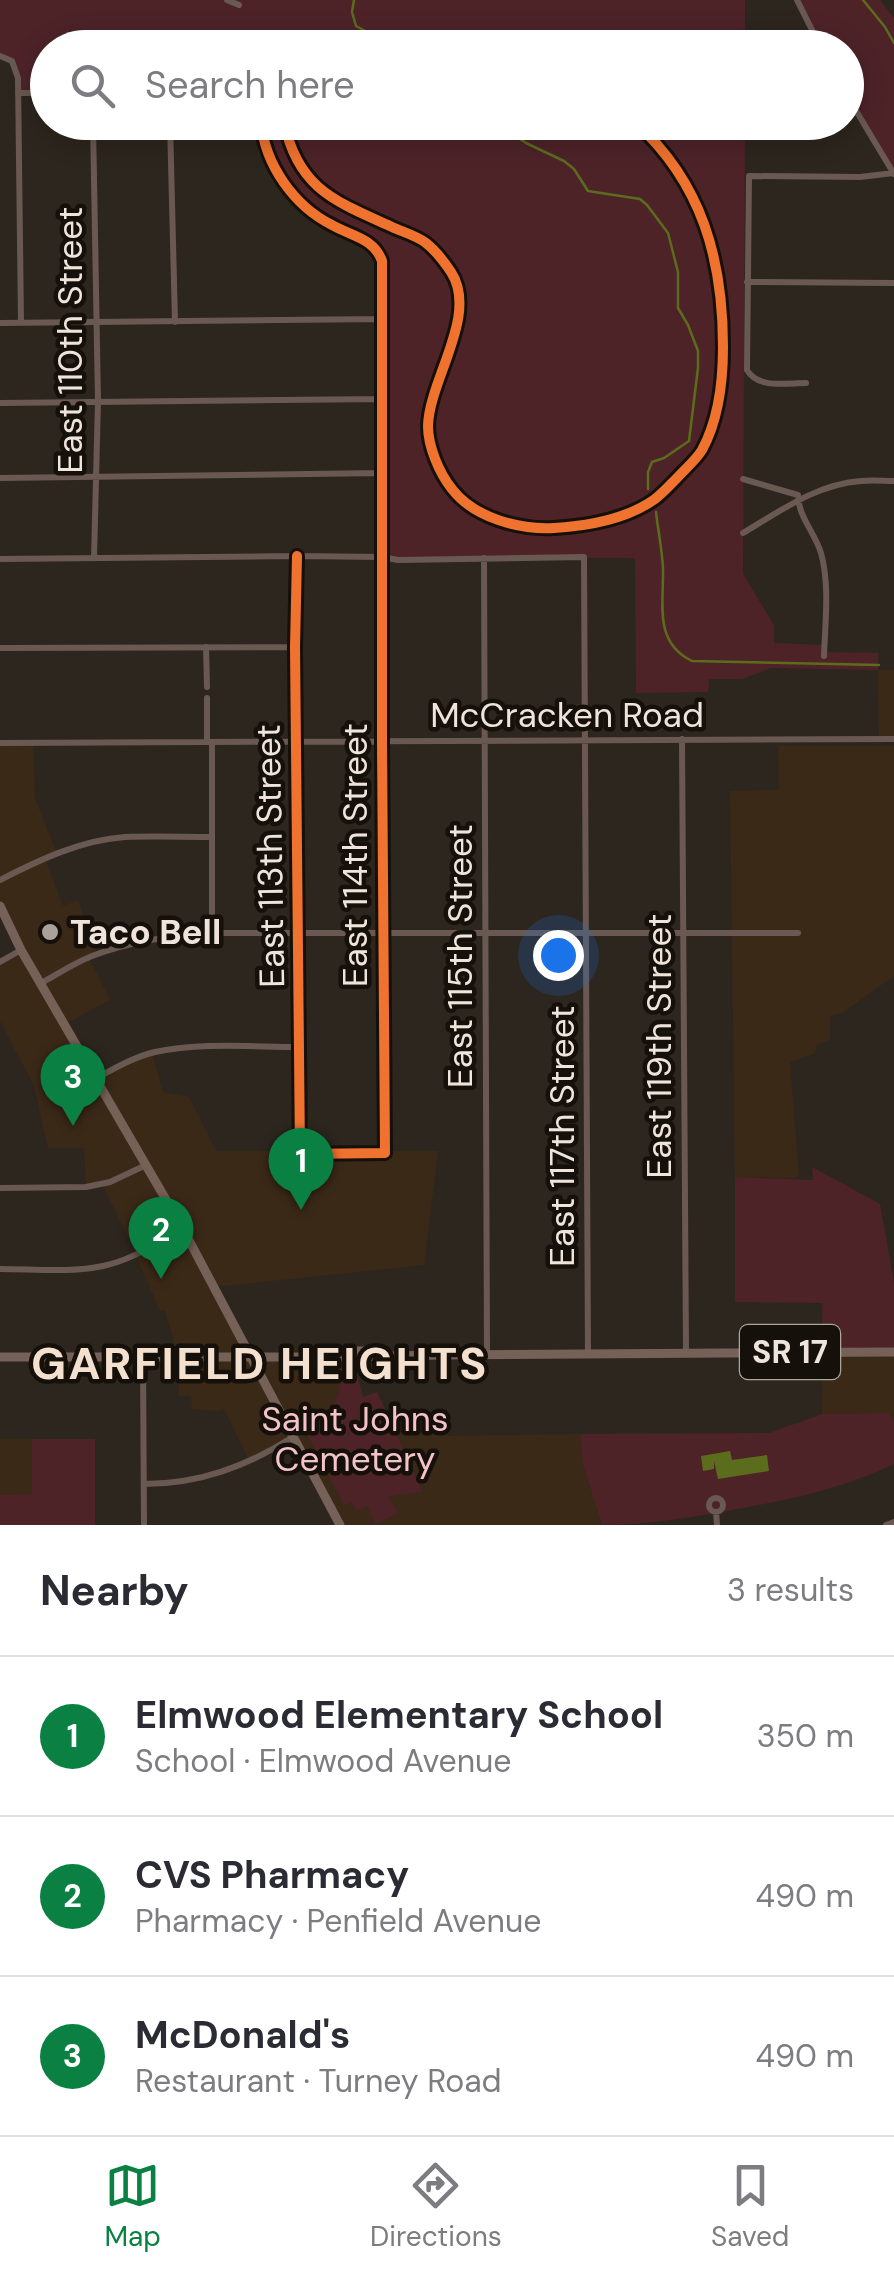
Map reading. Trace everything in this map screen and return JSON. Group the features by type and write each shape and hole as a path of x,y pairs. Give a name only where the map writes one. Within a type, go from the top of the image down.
{"main road":[{"path":"0,906 21,950 182,1230 340,1525"},
{"name":"SR 17","path":"0,1357 894,1352"}],"street":[{"path":"227,0 240,5"},
{"path":"796,0 812,30"},
{"path":"0,56 16,69 18,93 20,323"},
{"path":"18,93 30,93"},
{"path":"806,383 760,382 752,380 746,370 749,176 894,174 864,124"},
{"name":"East 110th Street","path":"93,140 98,402 94,558"},
{"path":"170,140 174,322"},
{"name":"East 114th Street","path":"265,140 270,160 307,208 368,242 382,261 385,1152 300,1154"},
{"path":"748,282 894,283"},
{"path":"0,323 382,318"},
{"path":"0,403 382,399"},
{"path":"0,478 382,473"},
{"path":"743,479 798,495 798,506 822,556 824,656"},
{"path":"743,533 798,500 825,489 859,481 894,481"},
{"name":"East 113th Street","path":"297,556 300,1154"},
{"name":"East 117th Street","path":"484,558 584,557 588,1354"},
{"path":"0,559 484,558"},
{"name":"East 115th Street","path":"484,558 487,1354"},
{"path":"206,647 207,687"},
{"path":"0,648 295,647"},
{"path":"207,698 212,932"},
{"name":"East 119th Street","path":"682,738 686,1353"},
{"name":"McCracken Road","path":"0,744 894,738"},
{"path":"0,880 79,846 122,838 212,838"},
{"path":"42,983 89,957 128,944 212,932 798,933"},
{"path":"0,962 21,950"},
{"path":"97,1078 152,1053 191,1047 300,1047"},
{"path":"0,1188 86,1187 110,1182 144,1166"},
{"path":"0,1269 106,1266 182,1230"},
{"path":"143,1357 144,1525"},
{"path":"144,1484 194,1480 225,1472 294,1437"},
{"path":"716,1512 717,1525"},
{"path":"886,1525 894,1522"}],"shaded area":[{"path":"878,670 894,670 894,739 879,739"},
{"path":"0,743 33,743 35,798 57,854 45,859 63,906 78,900 97,955 89,958 110,1000 65,1024 96,1078 152,1053 163,1092 189,1097 216,1151 438,1151 424,1265 214,1287 249,1356 350,1357 363,1397 377,1392 390,1419 447,1411 447,1436 580,1434 583,1465 602,1525 340,1525 294,1437 250,1462 224,1409 192,1409 191,1396 179,1396 178,1356 165,1310 160,1311 102,1184 86,1187 84,1148 48,1148 34,1086 0,1021 0,962 21,949 0,906"},
{"path":"778,746 894,746 894,976 842,1013 830,1016 830,1040 817,1044 815,1053 790,1062 799,1175 735,1177 730,791 779,790"},
{"path":"823,1352 894,1352 894,1424 888,1413 822,1414"},
{"path":"0,1439 32,1439 32,1495 0,1495"},
{"path":"730,1451 732,1460 767,1455 769,1471 718,1479 714,1461 714,1469 703,1471 701,1456"}],"green space":[{"path":"0,0 745,0 745,30 30,30 30,93 18,93 12,61 0,56"},
{"path":"797,0 880,0 894,18 894,174 864,123 864,30 812,30"},
{"path":"267,140 745,140 743,574 774,625 774,643 824,645 825,652 878,653 878,670 771,668 742,679 709,679 708,692 636,693 635,558 382,557 379,252 307,208 278,174"},
{"path":"812,1167 880,1204 894,1282 894,1352 823,1352 822,1303 735,1302 735,1177 813,1180"},
{"name":"Saint Johns Cemetery","path":"339,1364 354,1364 363,1397 377,1392 422,1491 388,1497 398,1513 375,1524 367,1506 356,1510 352,1502 344,1505 301,1422 322,1412 338,1396"},
{"path":"889,1413 894,1424 894,1464 814,1493 699,1516 602,1525 583,1465 580,1434 769,1433 822,1414"},
{"path":"32,1439 95,1439 95,1525 0,1525 0,1495 32,1494"}],"waterway":[{"path":"354,0 356,26 363,30"},
{"path":"863,0 894,43"},
{"path":"522,140 564,161 588,191 640,199 668,233 678,272 678,308 698,351 698,368 689,441 652,462 648,489"},
{"path":"656,512 663,568 663,620 671,643 680,653 692,661 879,665"}],"cycle path":[{"path":"264,140 275,168 305,207 368,242 382,261 385,1153 300,1154 297,556"},
{"path":"289,140 299,163 322,190 422,241 451,272 458,289 459,308 430,408 428,434 435,459 452,489 472,508 498,520 541,528 607,520 655,499 700,454 716,413 723,347 713,253 692,197 652,140"}],"place":[{"name":"Taco Bell","path":"50,932"},
{"name":"McDonald's","path":"73,1126"},
{"name":"Elmwood Elementary School","path":"301,1210"},
{"name":"CVS Pharmacy","path":"161,1279"}],"district":[{"name":"GARFIELD HEIGHTS","path":"260,1363"}]}
